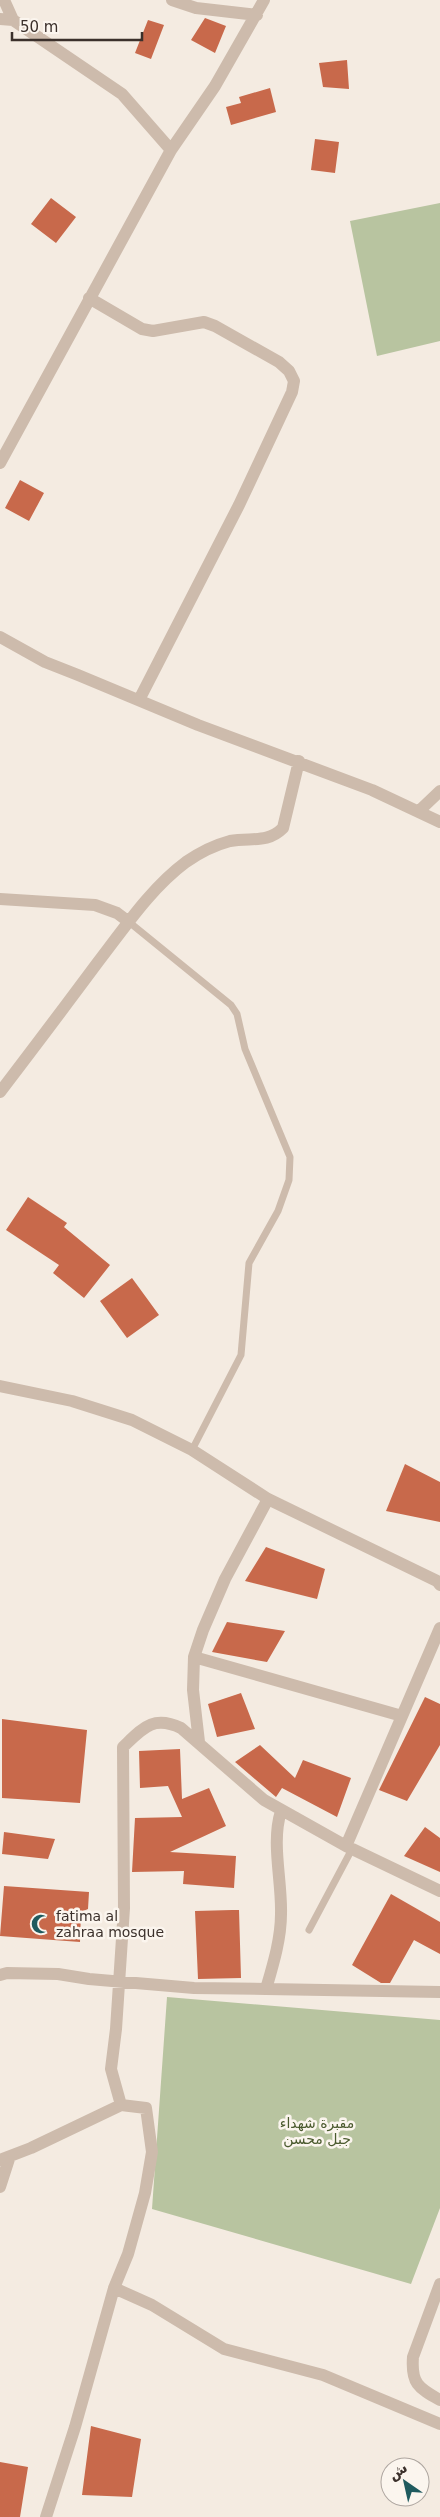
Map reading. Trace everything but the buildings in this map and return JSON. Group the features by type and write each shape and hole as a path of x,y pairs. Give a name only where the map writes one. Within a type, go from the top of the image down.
{"street":[{"path":"4,0 13,20"},
{"path":"172,0 196,8 257,15"},
{"path":"0,463 171,150 215,86 264,0"},
{"path":"0,19 13,20 122,94 171,150"},
{"path":"89,298 142,330 153,331 204,322 278,362 289,371 294,381 292,392 240,505 139,700"},
{"path":"0,637 46,662 198,725 299,761 419,811 440,822"},
{"path":"0,1092 129,922 159,887 186,862 213,846 232,841 266,840 276,836 283,828 287,818 299,761"},
{"path":"419,811 440,791"},
{"path":"0,899 95,905 117,913 129,922"},
{"path":"0,1386 105,1410 132,1420 192,1450 268,1499 437,1581 440,1585"},
{"path":"200,1742 192,1690 194,1657 203,1630 225,1579 268,1499"},
{"path":"349,1848 440,1628"},
{"path":"194,1657 402,1716"},
{"path":"121,2105 111,2069 124,1908 123,1747 141,1729 155,1723 168,1722 181,1728 200,1742 239,1780 281,1811 349,1848 440,1890"},
{"path":"266,1989 276,1954 281,1915 276,1835 281,1811"},
{"path":"0,1975 7,1973 58,1974 119,1982 194,1988 440,1992"},
{"path":"0,2187 5,2158 121,2105 146,2108 152,2152 136,2228 114,2288 75,2427 46,2517"},
{"path":"440,2284 413,2357 412,2370 414,2381 423,2391 440,2400"},
{"path":"114,2288 152,2305 224,2349 323,2375 440,2424"}],"lane":[{"path":"129,922 231,1005 236,1014 245,1049 290,1157 289,1180 278,1212 249,1263 241,1355 192,1450"},
{"path":"309,1930 349,1848"}],"green space":[{"path":"440,203 440,341 377,356 350,221"},
{"name":"مقبرة شهداء جبل محسن","path":"167,1997 440,2020 440,2208 411,2284 152,2209"}],"place":[{"name":"fatima al zahraa mosque","path":"41,1924"}]}
